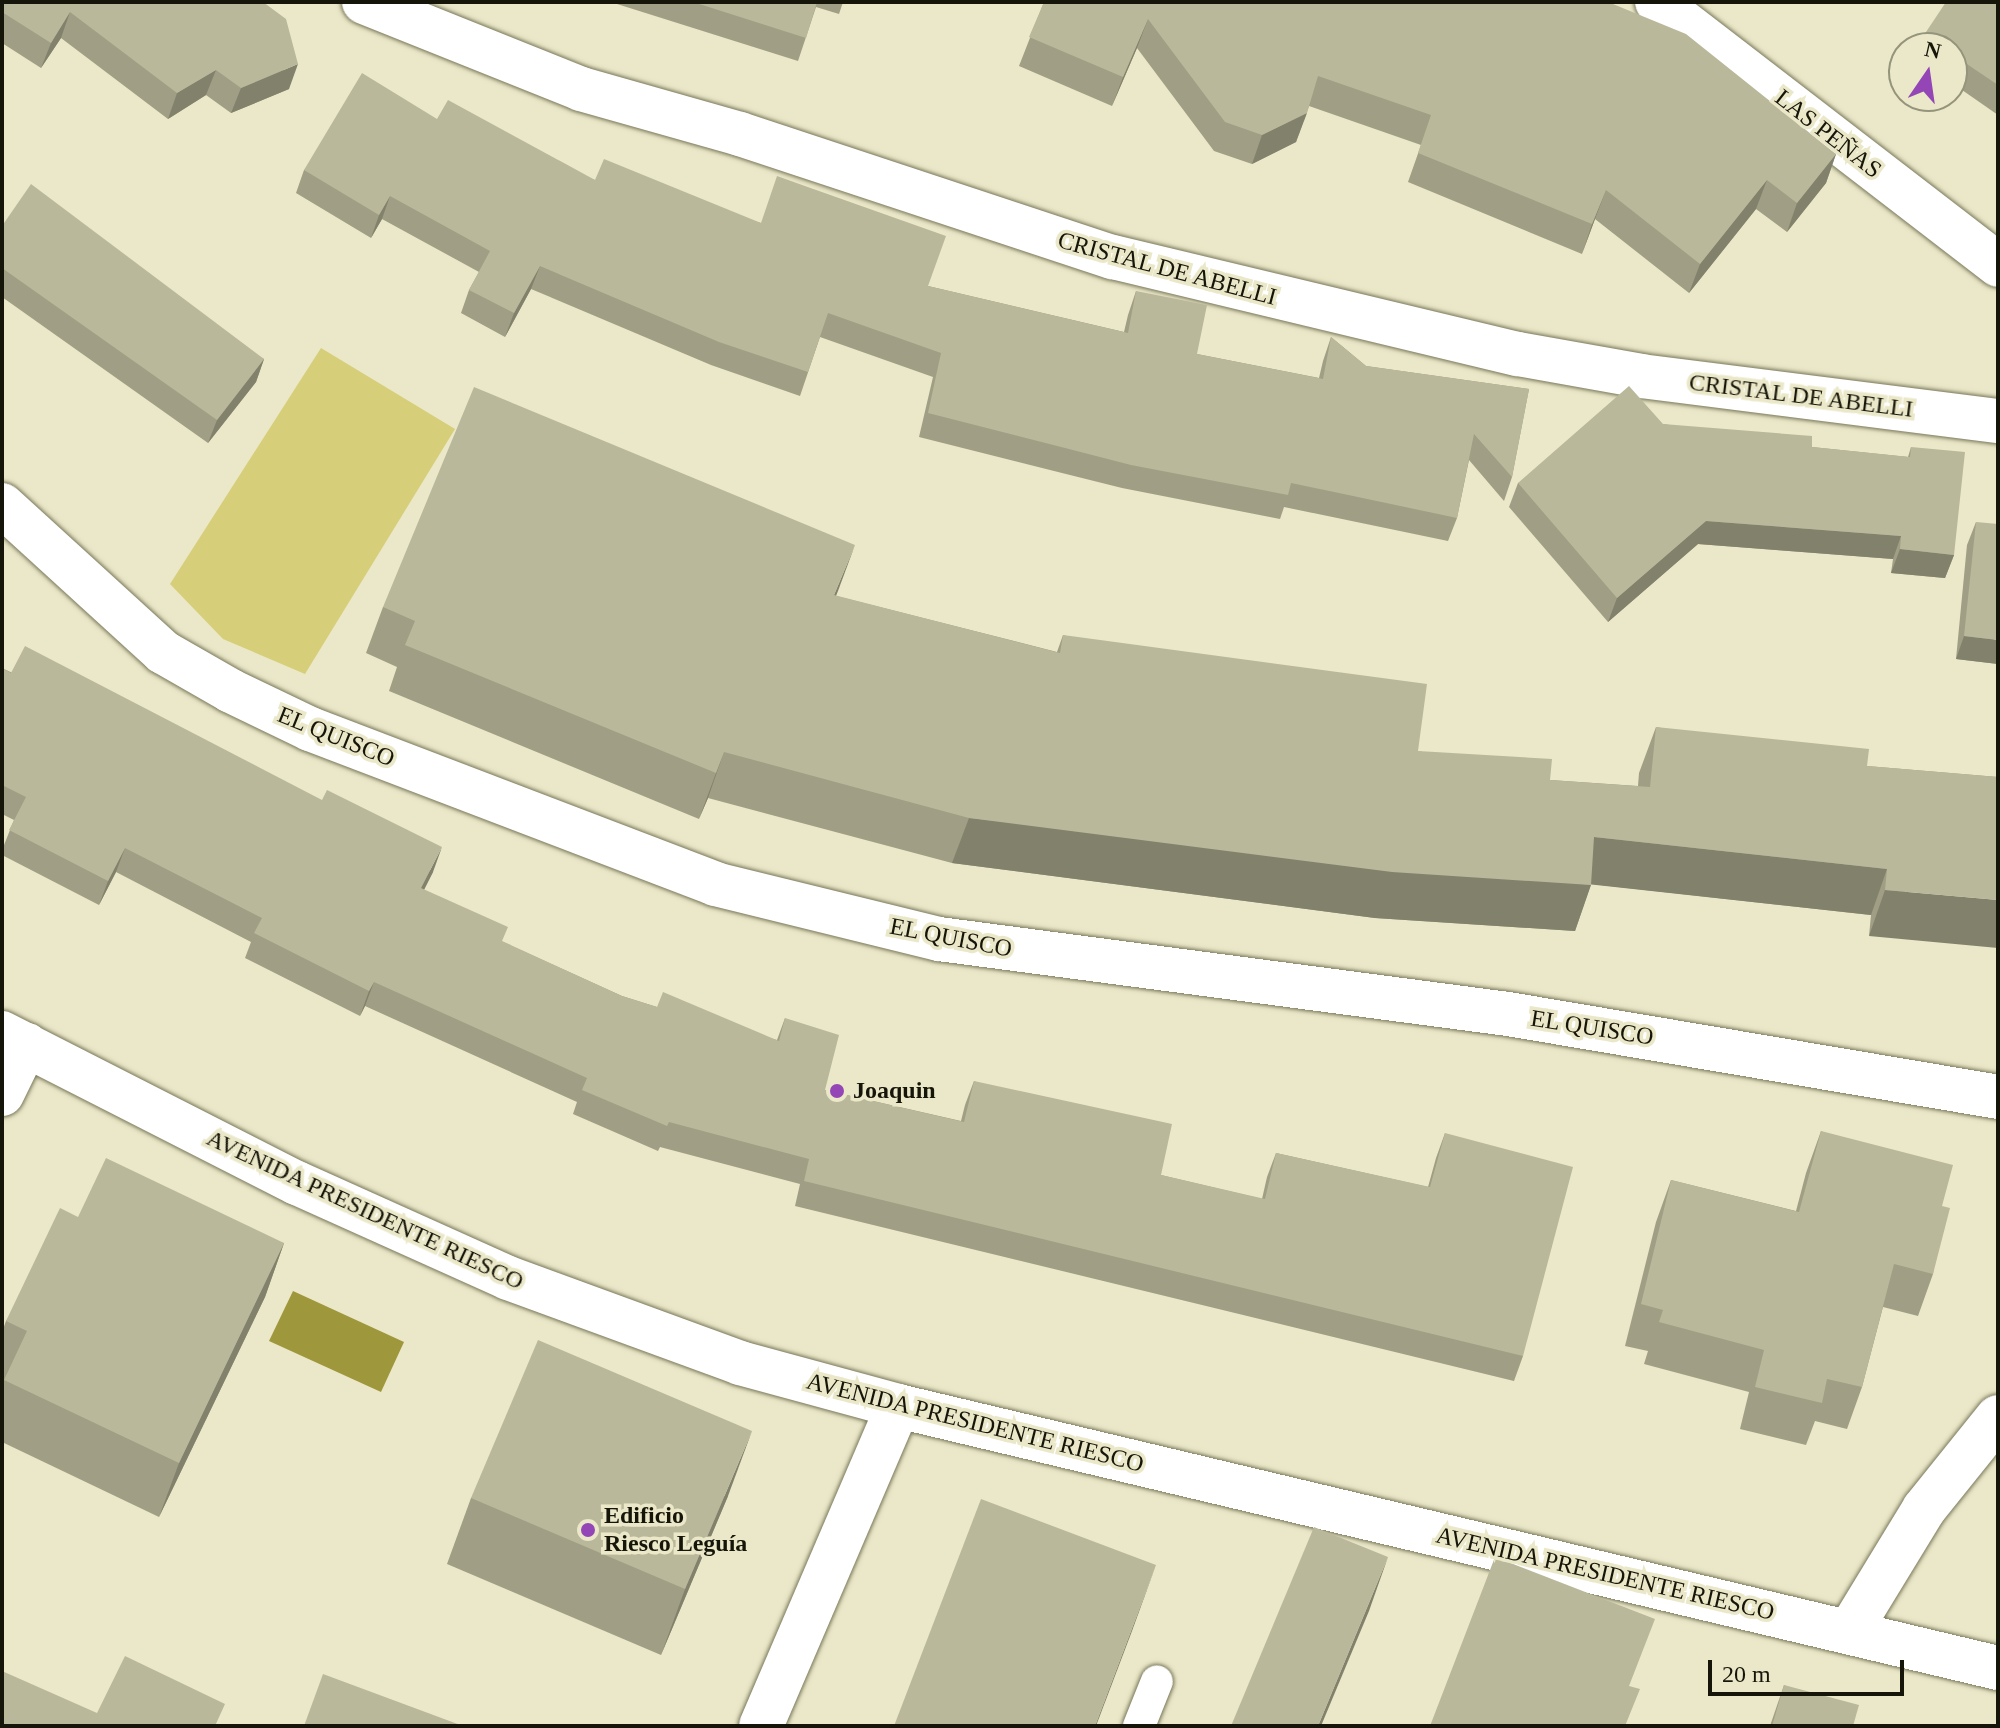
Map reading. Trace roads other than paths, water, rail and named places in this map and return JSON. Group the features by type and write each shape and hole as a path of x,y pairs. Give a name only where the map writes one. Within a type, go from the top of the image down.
{"street":[{"name":"CRISTAL DE ABELLI","path":"364,2 581,89 740,134 1113,257 1518,354 1641,376 1998,421"},
{"name":"LAS PEÑAS","path":"1657,2 1998,265"},
{"name":"EL QUISCO","path":"2,505 163,652 231,691 310,729 715,884 939,939 1508,1014 1998,1097"},
{"path":"2,1094 14,1039"},
{"name":"AVENIDA PRESIDENTE RIESCO","path":"14,1039 297,1183 508,1278 740,1363 898,1406 1998,1668"},
{"path":"761,1726 898,1406"},
{"path":"1849,1632 1924,1509 1998,1417"}],"lane":[{"path":"1139,1726 1157,1681"}],"place":[{"name":"Joaquin","path":"837,1091"},
{"name":"Edificio Riesco Leguía","path":"588,1530"}]}
